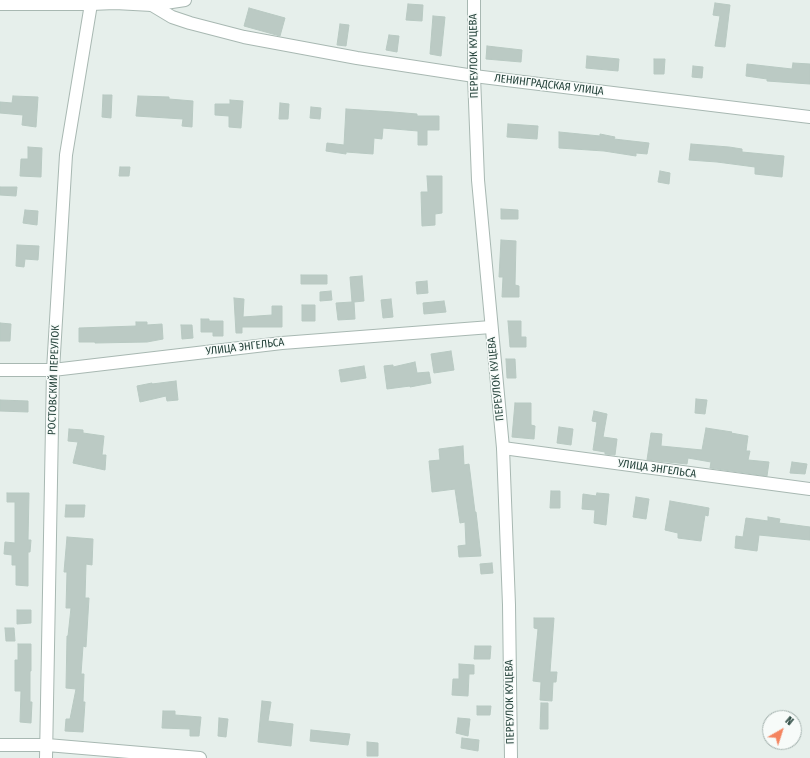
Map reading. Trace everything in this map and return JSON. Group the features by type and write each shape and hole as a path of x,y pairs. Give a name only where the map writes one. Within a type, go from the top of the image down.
{"street":[{"name":"ЛЕНИНГРАДСКАЯ УЛИЦА","path":"0,4 115,3 152,5 186,0"},
{"name":"ПЕРЕУЛОК КУЦЕВА","path":"474,0 474,76 478,180 503,448 509,605 511,758"},
{"name":"РОСТОВСКИЙ ПЕРЕУЛОК","path":"46,758 53,370 66,155 91,4"},
{"name":"ЛЕНИНГРАДСКАЯ УЛИЦА","path":"152,5 172,17 190,23 244,37 356,58 474,76 810,116"},
{"name":"УЛИЦА ЭНГЕЛЬСА","path":"0,370 53,370 282,343 491,327"},
{"name":"УЛИЦА ЭНГЕЛЬСА","path":"503,448 810,489"},
{"path":"0,745 47,745 200,758"}],"building":[{"path":"715,3 730,5 725,47 715,46 720,16 713,15"},
{"path":"408,4 423,5 422,21 406,20"},
{"path":"249,8 285,18 280,36 244,26"},
{"path":"433,16 445,17 441,56 430,54"},
{"path":"340,24 349,25 346,46 337,45"},
{"path":"389,35 399,36 397,52 386,50"},
{"path":"487,46 522,50 521,62 486,59"},
{"path":"587,56 619,59 618,71 586,68"},
{"path":"654,59 665,59 664,74 654,74"},
{"path":"793,63 810,64 810,84 767,81 767,79 746,76 747,64 792,69"},
{"path":"693,66 703,67 702,78 692,77"},
{"path":"103,95 112,95 111,118 102,117"},
{"path":"13,96 38,97 36,127 22,125 23,115 0,113 0,102 12,103"},
{"path":"138,96 169,97 169,99 193,101 192,127 182,126 183,119 136,116"},
{"path":"230,100 243,101 241,128 229,127 229,116 215,115 215,104 230,104"},
{"path":"280,103 289,104 288,119 279,119"},
{"path":"311,107 321,108 320,119 310,118"},
{"path":"346,109 417,114 417,116 439,116 439,130 427,130 427,145 418,145 418,131 383,128 382,139 374,138 373,154 346,152 346,154 326,151 327,143 344,145"},
{"path":"508,124 538,126 537,139 507,137"},
{"path":"559,132 600,136 600,134 615,137 614,139 649,143 647,154 636,153 636,156 604,151 559,148"},
{"path":"691,144 729,147 742,149 742,152 784,156 782,177 755,174 755,167 689,160"},
{"path":"28,147 42,148 41,177 20,176 21,159 28,159"},
{"path":"120,167 130,167 129,176 119,176"},
{"path":"660,171 670,173 669,184 658,182"},
{"path":"427,176 442,176 442,213 435,214 435,225 422,226 421,192 428,192"},
{"path":"0,187 17,187 16,196 0,195"},
{"path":"501,209 518,210 518,219 501,219"},
{"path":"25,210 38,211 37,225 23,223"},
{"path":"501,240 516,241 515,285 519,286 519,297 502,297 503,277 499,277"},
{"path":"17,245 39,246 38,260 25,259 24,267 16,266"},
{"path":"301,275 327,275 327,284 301,284"},
{"path":"362,276 364,301 354,302 355,319 338,320 336,303 352,302 350,277"},
{"path":"427,281 428,293 417,294 416,282"},
{"path":"331,291 332,300 320,301 320,292"},
{"path":"234,298 244,299 243,317 272,315 272,306 282,306 282,327 242,327 242,333 236,333"},
{"path":"391,299 393,317 383,318 381,300"},
{"path":"444,301 446,312 424,314 423,303"},
{"path":"302,305 315,305 315,321 302,321"},
{"path":"201,319 209,319 209,321 223,321 223,336 213,336 213,332 201,332"},
{"path":"508,321 521,321 521,337 526,337 526,347 510,347"},
{"path":"136,322 147,322 147,325 162,324 163,339 147,342 79,342 79,328 136,326"},
{"path":"0,323 11,324 10,341 0,341"},
{"path":"181,325 192,325 193,338 182,339"},
{"path":"451,351 454,370 434,373 431,354"},
{"path":"506,359 515,359 516,378 507,378"},
{"path":"415,362 417,373 429,372 431,383 387,389 384,366 393,365 393,367"},
{"path":"364,366 366,378 341,382 339,370"},
{"path":"176,381 178,400 167,401 166,396 140,402 137,386"},
{"path":"696,399 707,400 705,414 695,413"},
{"path":"0,400 28,401 28,412 0,411"},
{"path":"515,403 531,403 531,425 535,426 534,439 512,437"},
{"path":"594,411 607,414 603,437 617,439 615,455 605,454 605,452 593,450 597,422 592,421"},
{"path":"559,427 573,429 571,445 557,443"},
{"path":"706,428 748,436 746,451 750,451 748,460 769,462 767,476 710,468 711,462 688,458 687,464 647,460 651,433 662,434 661,446 702,450"},
{"path":"69,429 83,430 83,433 104,436 102,455 106,455 105,470 73,463 78,442 68,441"},
{"path":"463,446 464,465 469,464 481,556 459,557 458,546 466,545 465,522 460,523 455,489 432,492 429,461 440,460 439,449"},
{"path":"792,462 807,464 805,474 790,473"},
{"path":"551,491 560,491 560,508 550,508"},
{"path":"7,493 29,493 28,540 31,540 30,552 28,552 28,586 16,585 16,565 12,565 12,555 4,554 5,542 15,543 15,502 7,502"},
{"path":"597,493 609,494 606,525 594,523 595,510 582,509 583,494 596,496"},
{"path":"636,497 649,499 646,519 633,517"},
{"path":"670,501 709,508 708,516 705,515 701,541 678,538 678,533 665,530"},
{"path":"66,505 85,505 84,517 65,517"},
{"path":"768,517 780,519 779,523 810,527 810,540 759,535 757,551 735,548 736,536 743,537 746,518 768,521"},
{"path":"67,537 93,539 92,565 86,564 85,598 89,598 86,647 83,646 81,674 84,674 83,702 85,702 83,732 65,731 66,719 70,719 76,689 66,688 67,636 71,608 66,608 67,572 64,572"},
{"path":"492,563 493,573 481,574 480,564"},
{"path":"17,610 31,610 31,623 17,624"},
{"path":"534,618 554,618 550,672 557,672 556,682 553,682 552,701 540,700 541,682 533,681 538,629 534,628"},
{"path":"5,628 14,628 15,641 6,641"},
{"path":"18,644 31,644 31,723 20,722 21,691 15,691 15,660 18,660"},
{"path":"475,646 491,646 490,659 474,659"},
{"path":"459,664 474,665 474,674 469,674 468,696 452,695 453,679 459,679"},
{"path":"262,701 271,702 268,721 293,724 291,746 258,742"},
{"path":"541,703 548,703 548,729 540,729"},
{"path":"477,706 491,706 490,715 477,715"},
{"path":"163,711 175,711 175,715 201,717 199,736 190,736 190,729 162,728"},
{"path":"219,718 228,719 226,737 218,736"},
{"path":"458,718 470,719 468,736 456,733"},
{"path":"311,730 350,734 348,745 310,741"},
{"path":"462,738 479,740 478,751 461,748"},
{"path":"367,742 378,743 378,756 367,756"}]}
